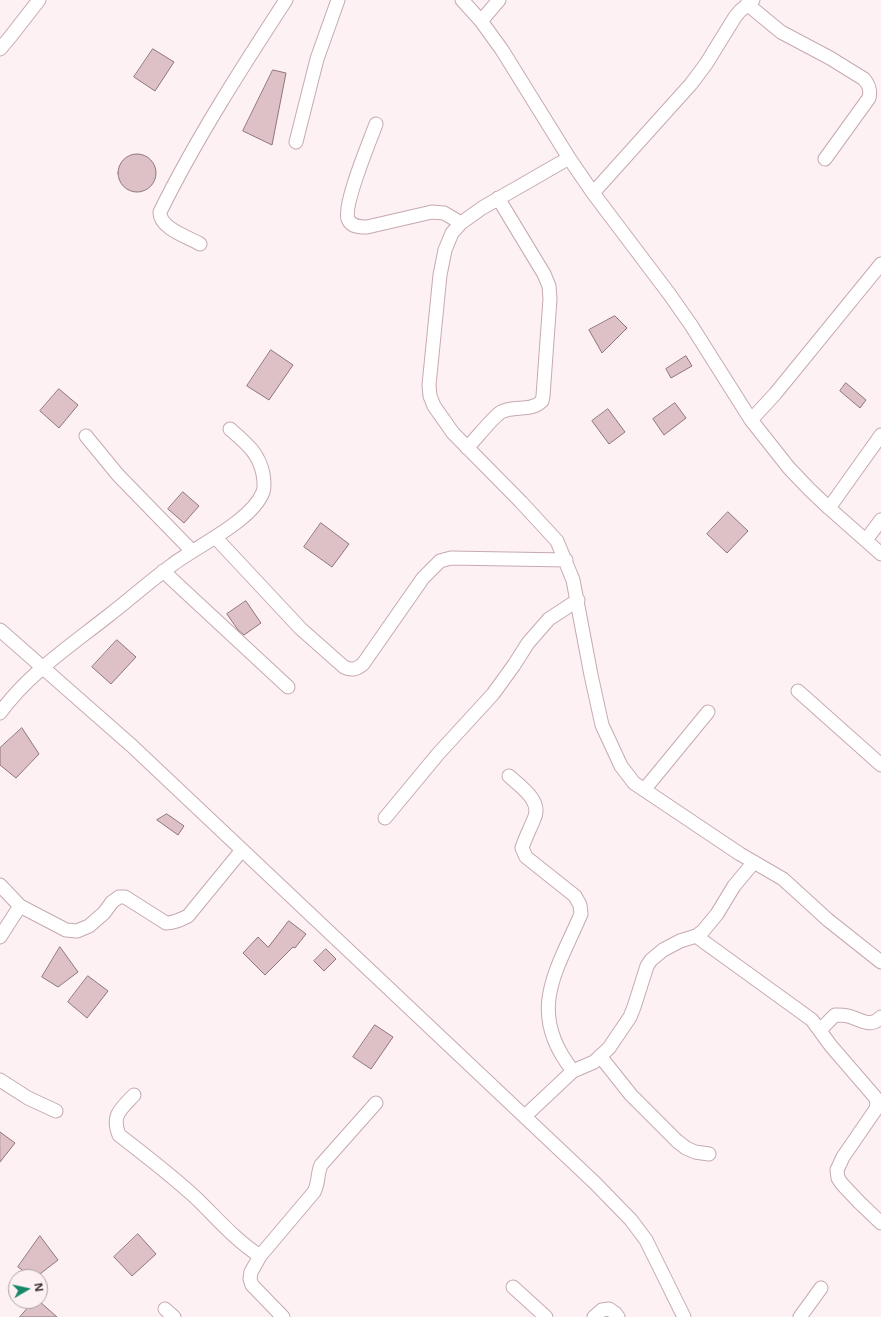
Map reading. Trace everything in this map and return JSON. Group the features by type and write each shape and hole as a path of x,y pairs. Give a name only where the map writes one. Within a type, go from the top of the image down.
{"street":[{"path":"0,49 38,0"},
{"path":"200,244 162,223 159,218 160,212 212,118 250,54 286,0"},
{"path":"296,142 317,59 338,0"},
{"path":"462,0 481,21 502,50 569,158 593,193 691,325 751,420 789,468 829,508 881,554"},
{"path":"481,21 499,0"},
{"path":"593,193 691,84 706,64 735,17 750,2 781,32 830,58 864,79 868,84 870,89 869,98 825,159"},
{"path":"376,124 360,165 347,212 348,220 352,224 359,227 367,227 432,212 444,213 461,223"},
{"path":"569,158 498,198 461,223 452,233 442,261 429,385 430,396 434,406 453,434 545,526 557,541 566,560 578,600 591,675 602,725 621,766 634,783 672,807 708,834 783,879 828,920 881,962"},
{"path":"467,448 500,413 534,406 542,401 543,396 550,299 549,286 544,274 498,198"},
{"path":"751,420 775,394 881,264"},
{"path":"0,713 7,703 43,667 163,571 215,537 249,512 258,502 264,490 264,478 261,464 255,452 230,429"},
{"path":"829,508 881,435"},
{"path":"86,436 118,475 192,551"},
{"path":"866,540 881,520"},
{"path":"215,537 301,629 349,670 358,668 363,664 423,578 440,562 451,558 566,560"},
{"path":"163,571 288,687"},
{"path":"385,818 438,754 493,694 528,643 549,619 578,600"},
{"path":"0,630 126,741 595,1183 639,1230 652,1251 684,1317"},
{"path":"798,691 881,765"},
{"path":"644,790 708,712"},
{"path":"509,776 531,796 535,806 536,817 524,838 522,848 526,857 575,896 581,909 581,914 555,973 548,1011 551,1030 556,1044 573,1071"},
{"path":"0,885 20,906 66,930 77,931 89,926 104,913 112,902 119,897 125,897 166,923 178,922 188,916 242,850"},
{"path":"525,1116 573,1071 594,1062 609,1048 630,1017 647,966 651,960 669,946 696,936 707,926 717,914 734,886 754,862"},
{"path":"0,937 20,906"},
{"path":"696,936 812,1020 831,1046 875,1097 876,1109 843,1158 837,1170 838,1178 842,1184 881,1223"},
{"path":"820,1030 828,1020 835,1015 847,1015 868,1023 873,1023 881,1017"},
{"path":"600,1056 631,1095 677,1141 686,1148 695,1152 709,1154"},
{"path":"0,1080 28,1098 56,1111"},
{"path":"134,1095 116,1117 116,1126 119,1135 173,1178 221,1223 260,1256"},
{"path":"282,1317 252,1285 250,1279 251,1272 260,1256 314,1192 317,1187 321,1165 376,1103"},
{"path":"513,1287 546,1317"},
{"path":"800,1317 821,1288"},
{"path":"594,1317 602,1310 609,1309 618,1317"}],"building":[{"path":"153,49 174,62 155,91 134,77"},
{"path":"273,70 286,73 272,145 243,131"},
{"path":"137,154 147,157 153,163 156,173 153,183 147,189 137,192 127,189 121,183 118,173 121,163 127,157"},
{"path":"615,316 627,328 602,353 589,330"},
{"path":"271,350 293,365 269,400 247,386"},
{"path":"686,356 692,366 671,378 666,369"},
{"path":"846,383 866,400 860,408 840,391"},
{"path":"59,389 78,405 59,428 40,411"},
{"path":"675,403 686,418 664,435 653,419"},
{"path":"608,409 625,432 609,444 592,421"},
{"path":"183,492 199,506 184,523 168,509"},
{"path":"728,512 748,531 727,553 707,534"},
{"path":"321,523 349,544 332,567 304,547"},
{"path":"246,601 261,623 244,635 238,630 227,614"},
{"path":"117,640 136,657 111,684 92,667"},
{"path":"22,728 39,754 16,778 0,765 0,748"},
{"path":"167,814 184,826 178,835 157,820"},
{"path":"289,921 306,934 295,948 293,947 265,975 243,953 258,937 268,947"},
{"path":"60,947 78,972 58,987 42,977"},
{"path":"326,949 336,959 324,971 314,961"},
{"path":"88,976 108,991 87,1018 68,1002"},
{"path":"375,1025 393,1037 371,1069 353,1057"},
{"path":"0,1132 15,1143 0,1162"},
{"path":"138,1234 156,1254 132,1276 114,1257"},
{"path":"40,1236 58,1260 46,1269 21,1269 18,1267"},
{"path":"27,1309 48,1309 57,1317 20,1317"}]}
